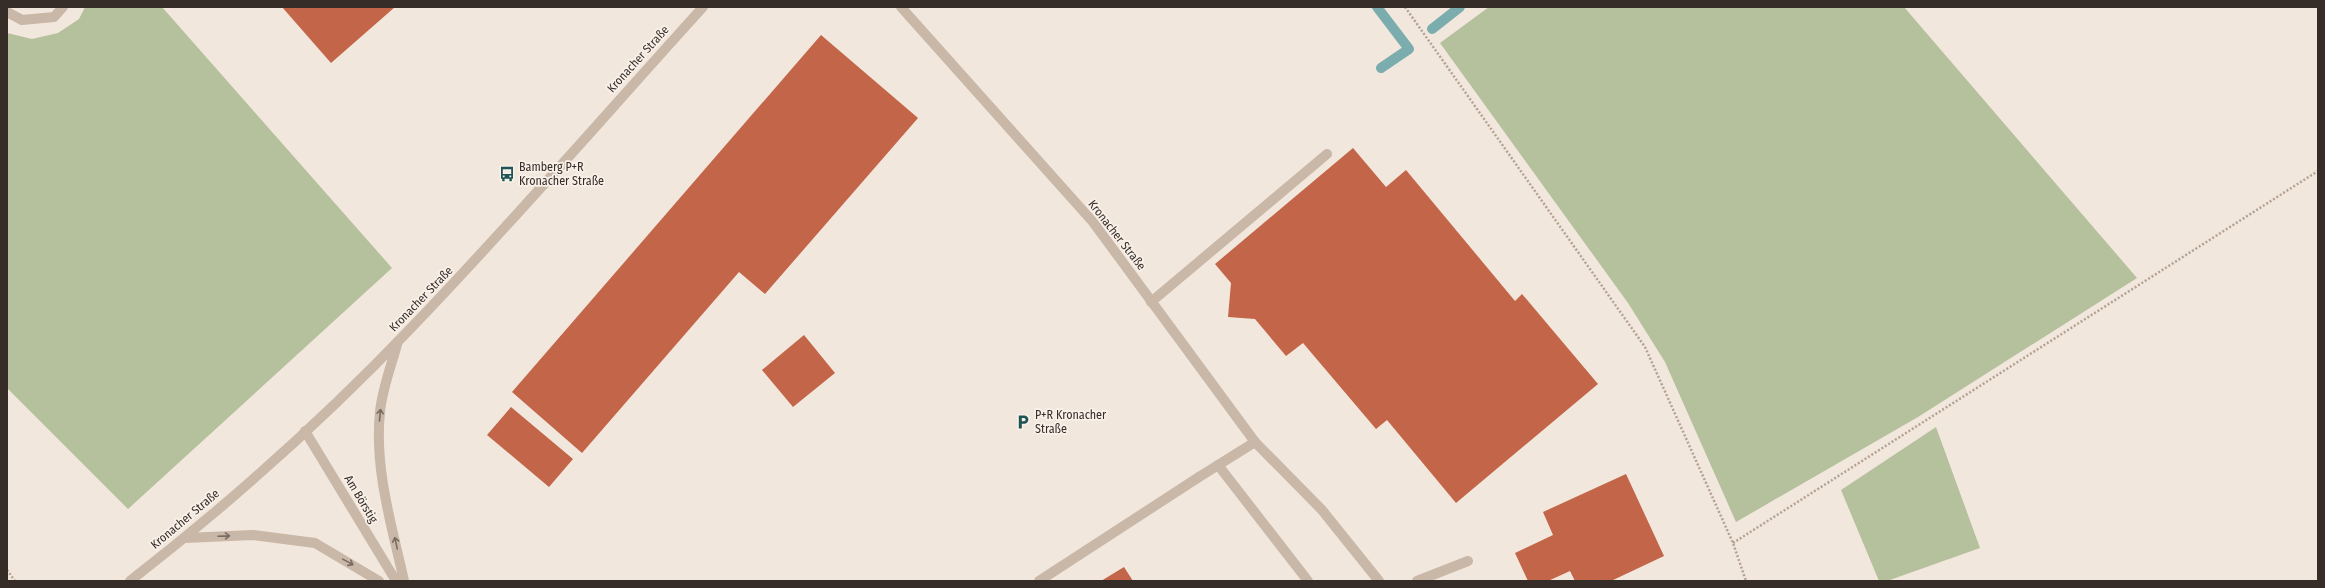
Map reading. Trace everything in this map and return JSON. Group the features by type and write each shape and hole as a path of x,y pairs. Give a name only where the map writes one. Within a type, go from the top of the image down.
{"street":[{"path":"7,12 22,20 54,17 63,7"},
{"name":"Kronacher Straße","path":"130,581 185,538 306,431 398,341 528,204 703,7"},
{"name":"Kronacher Straße","path":"901,7 1093,222 1255,442 1322,510 1379,581"},
{"path":"1151,302 1327,154"},
{"path":"398,341 380,410 378,437 380,466 404,581"},
{"name":"Am Börstig","path":"306,431 396,581"},
{"path":"1039,581 1255,442"},
{"path":"1218,465 1308,581"},
{"path":"185,538 253,535 315,543 380,581"},
{"path":"1417,581 1468,561"}],"path":[{"path":"1404,7 1646,346 1733,542 1746,581"},
{"path":"1733,542 2318,171"},
{"path":"7,570 15,581"}],"green space":[{"path":"85,7 162,7 392,268 128,509 7,388 7,33 32,39 58,33 79,19"},
{"path":"1489,7 1904,7 2137,278 1918,417 1736,522 1665,362 1628,303 1440,43"},
{"path":"1936,427 1980,548 1887,581 1879,581 1841,490"}],"building":[{"path":"282,7 395,7 331,63"},
{"path":"821,35 918,118 765,294 739,272 582,453 512,392"},
{"path":"1353,148 1386,187 1406,170 1515,301 1522,294 1598,384 1456,503 1387,420 1376,429 1303,343 1286,356 1255,319 1228,317 1231,283 1215,264"},
{"path":"804,335 835,373 793,407 762,370"},
{"path":"511,407 573,459 549,487 487,435"},
{"path":"1626,474 1664,556 1611,581 1575,581 1570,571 1548,581 1528,581 1515,553 1553,535 1543,512"},
{"path":"1124,567 1133,581 1101,581"}],"waterway":[{"path":"1377,7 1409,49 1381,68"},
{"path":"1432,29 1460,7"}],"place":[{"name":"Bamberg P+R Kronacher Straße","path":"507,174"},
{"name":"P+R Kronacher Straße","path":"1023,422"}]}
